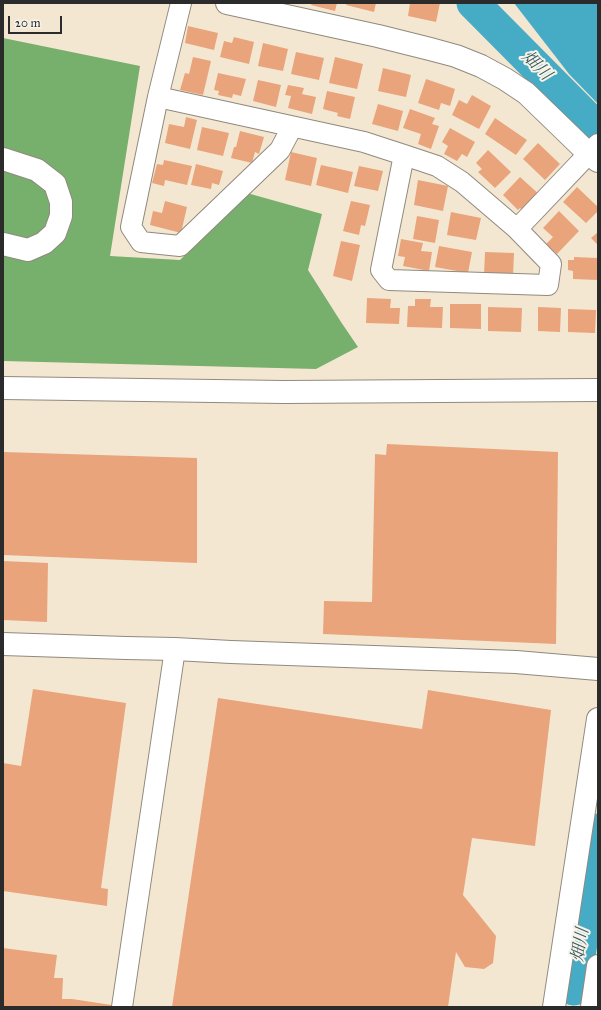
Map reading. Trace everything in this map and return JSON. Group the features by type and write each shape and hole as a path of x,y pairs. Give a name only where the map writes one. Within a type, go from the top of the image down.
{"street":[{"path":"181,3 158,97 131,227 141,242 180,246 280,150 292,127"},
{"path":"227,3 415,45 456,56 505,79 526,94 596,156 517,229"},
{"path":"158,97 364,142 404,155 437,166 462,182 517,229 551,264 548,286 389,280 381,270 404,155"},
{"path":"3,159 38,170 55,184 61,202 61,216 55,233 44,244 28,250 3,244"},
{"path":"3,388 284,392 598,390"},
{"path":"3,644 516,662 598,669"},
{"path":"122,1007 175,649"},
{"path":"554,1007 598,719"},
{"path":"592,1007 598,966"}],"green space":[{"path":"3,38 140,66 110,256 180,260 247,193 322,214 308,270 358,347 316,369 3,361"}],"water":[{"path":"514,3 598,3 598,104 569,74"}],"building":[{"path":"312,3 337,3 335,11 311,5"},
{"path":"347,3 376,3 374,12 346,5"},
{"path":"410,3 440,3 436,22 408,16"},
{"path":"188,26 218,33 214,50 185,43"},
{"path":"234,37 254,42 249,64 220,57 224,41 232,43"},
{"path":"263,43 288,49 283,71 258,66"},
{"path":"296,52 324,58 319,80 291,74"},
{"path":"193,57 211,61 203,95 180,90 185,73 189,74"},
{"path":"335,57 363,64 357,89 329,83"},
{"path":"383,68 411,75 406,97 378,91"},
{"path":"218,73 246,79 241,96 233,94 232,98 218,95 219,91 214,90"},
{"path":"426,79 455,89 450,106 441,103 439,110 418,103"},
{"path":"258,80 281,85 276,107 253,101"},
{"path":"288,85 304,88 302,94 316,97 312,114 288,108 291,96 285,95"},
{"path":"327,91 355,97 350,119 337,116 338,113 323,109"},
{"path":"472,95 491,106 479,129 452,115 459,100 467,104"},
{"path":"378,104 403,111 398,131 372,124"},
{"path":"410,109 435,118 432,124 439,126 431,149 418,144 421,134 403,128"},
{"path":"186,117 197,120 190,149 165,143 169,124 184,127"},
{"path":"495,118 527,140 516,155 485,134"},
{"path":"202,127 229,133 223,156 197,150"},
{"path":"450,128 475,142 467,157 462,154 457,161 444,154 448,146 442,142"},
{"path":"240,131 264,137 259,154 255,152 252,163 231,158 234,147 236,147"},
{"path":"538,143 560,164 545,180 523,159"},
{"path":"488,150 511,172 495,188 478,172 482,169 476,163"},
{"path":"291,152 317,158 311,186 285,180"},
{"path":"164,160 192,166 187,185 165,180 164,186 152,183 157,164 163,165"},
{"path":"196,164 223,171 219,185 212,183 211,189 191,185"},
{"path":"321,165 353,172 348,193 316,185"},
{"path":"359,166 383,171 378,191 354,186"},
{"path":"520,177 541,196 525,212 520,208 518,210 503,195"},
{"path":"418,180 448,186 443,211 414,205"},
{"path":"577,187 598,207 598,211 586,223 563,202"},
{"path":"165,201 187,207 181,233 150,225 153,211 162,213"},
{"path":"351,201 370,205 365,226 361,225 359,235 343,231"},
{"path":"559,211 579,231 557,254 546,244 553,237 543,228"},
{"path":"451,212 481,218 476,240 447,235"},
{"path":"417,216 439,220 435,243 413,239"},
{"path":"598,232 598,245 591,238"},
{"path":"401,239 423,243 421,251 432,252 429,271 403,266 405,257 398,256"},
{"path":"341,241 360,245 352,281 333,276"},
{"path":"439,246 472,252 468,273 435,267"},
{"path":"485,252 514,253 513,276 484,275"},
{"path":"574,257 598,258 598,280 573,279 573,271 568,270 568,260 574,260"},
{"path":"367,298 391,299 390,308 400,308 399,324 366,323"},
{"path":"415,299 431,299 430,307 443,307 442,328 407,327 408,306 415,306"},
{"path":"450,304 481,304 481,329 450,328"},
{"path":"488,307 522,308 521,332 488,331"},
{"path":"538,307 561,308 560,332 538,331"},
{"path":"568,309 596,310 595,333 568,332"},
{"path":"387,444 558,452 556,644 323,634 324,601 372,602 375,454 386,455"},
{"path":"3,452 197,458 197,563 3,555"},
{"path":"3,561 48,563 47,622 3,620"},
{"path":"33,689 126,703 101,888 108,889 107,906 3,891 3,763 21,766"},
{"path":"428,690 551,710 535,846 472,838 463,895 496,936 493,963 484,969 465,967 456,952 448,1007 172,1007 218,698 422,729"},
{"path":"3,948 57,955 54,978 63,978 62,999 72,999 118,1007 3,1007"}],"waterway":[{"name":"畑川","path":"473,3 598,129"},
{"name":"畑川","path":"574,989 598,830"}]}
